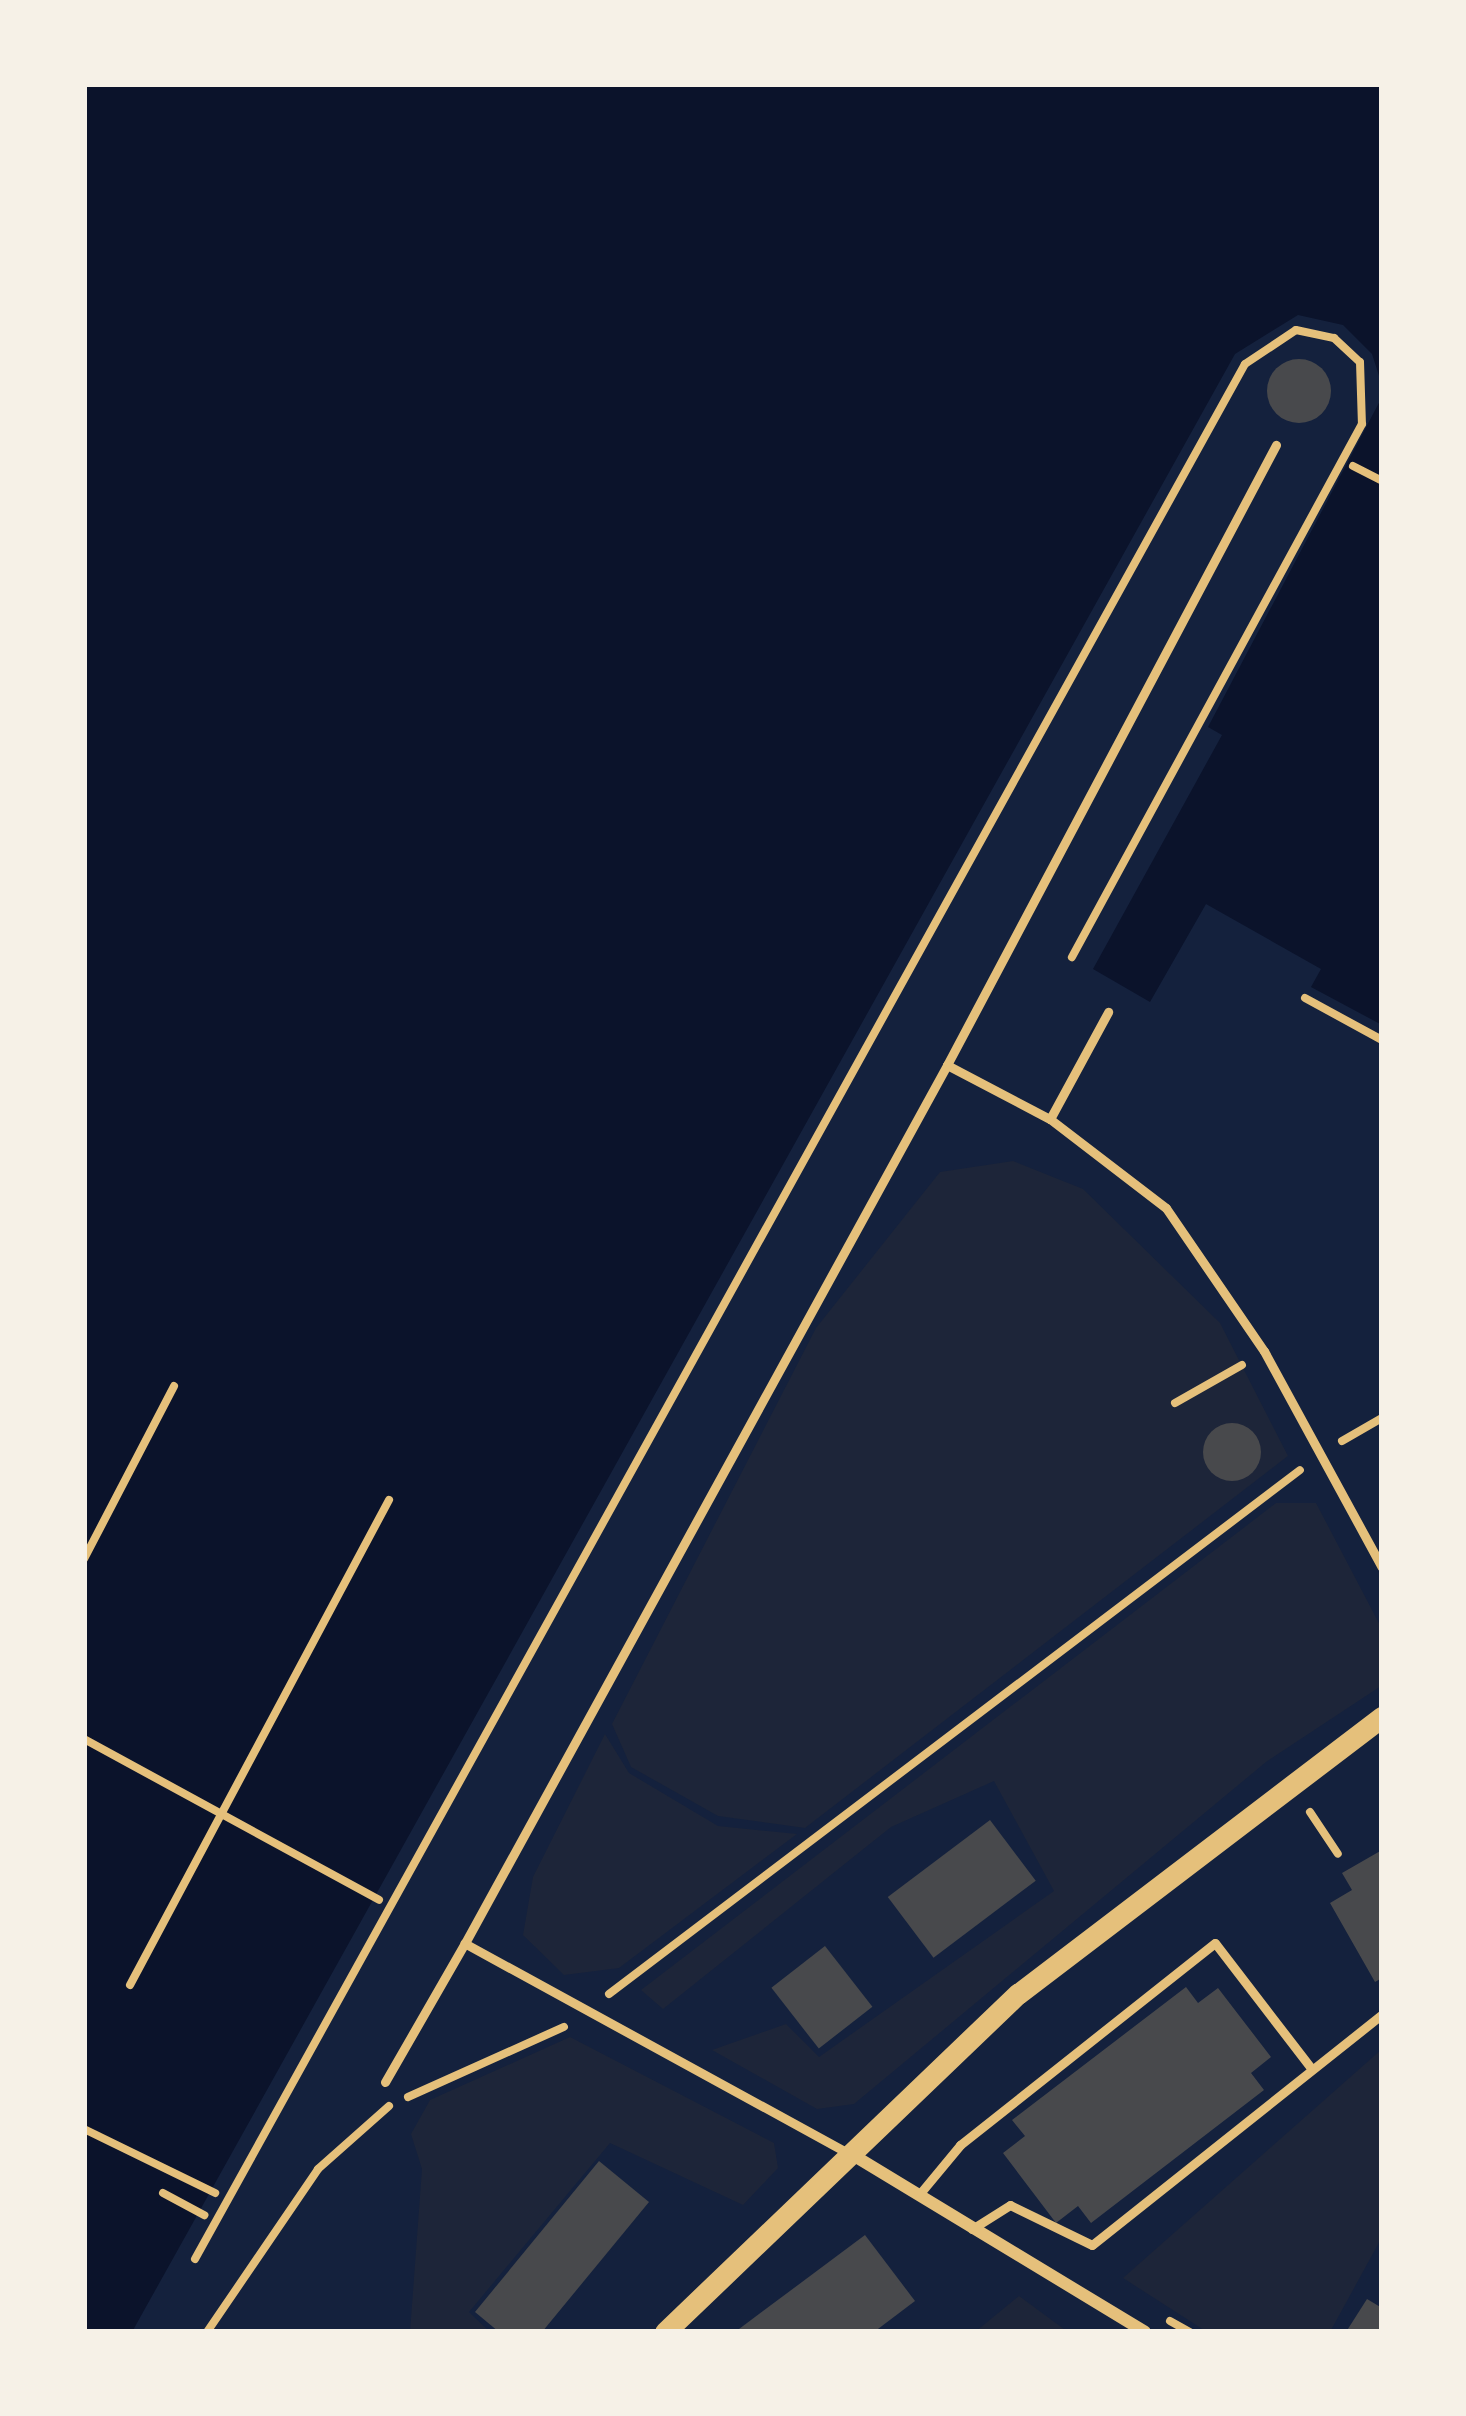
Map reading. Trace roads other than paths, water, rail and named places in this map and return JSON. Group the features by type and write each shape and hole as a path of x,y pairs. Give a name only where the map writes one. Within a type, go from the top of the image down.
{"street":[{"path":"665,2332 847,2152 1196,1849 1382,1717"},
{"path":"847,2152 922,2191 972,2229 1144,2332"}],"lane":[{"path":"385,2082 946,1065 1276,445"},
{"path":"1050,1118 1108,1012"},
{"path":"946,1065 1050,1118 1166,1208 1264,1351 1382,1567"},
{"path":"465,1943 847,2152"},
{"path":"922,2191 960,2145 1215,1943 1311,2068"},
{"path":"972,2229 1010,2205 1092,2245 1382,2014"}]}
